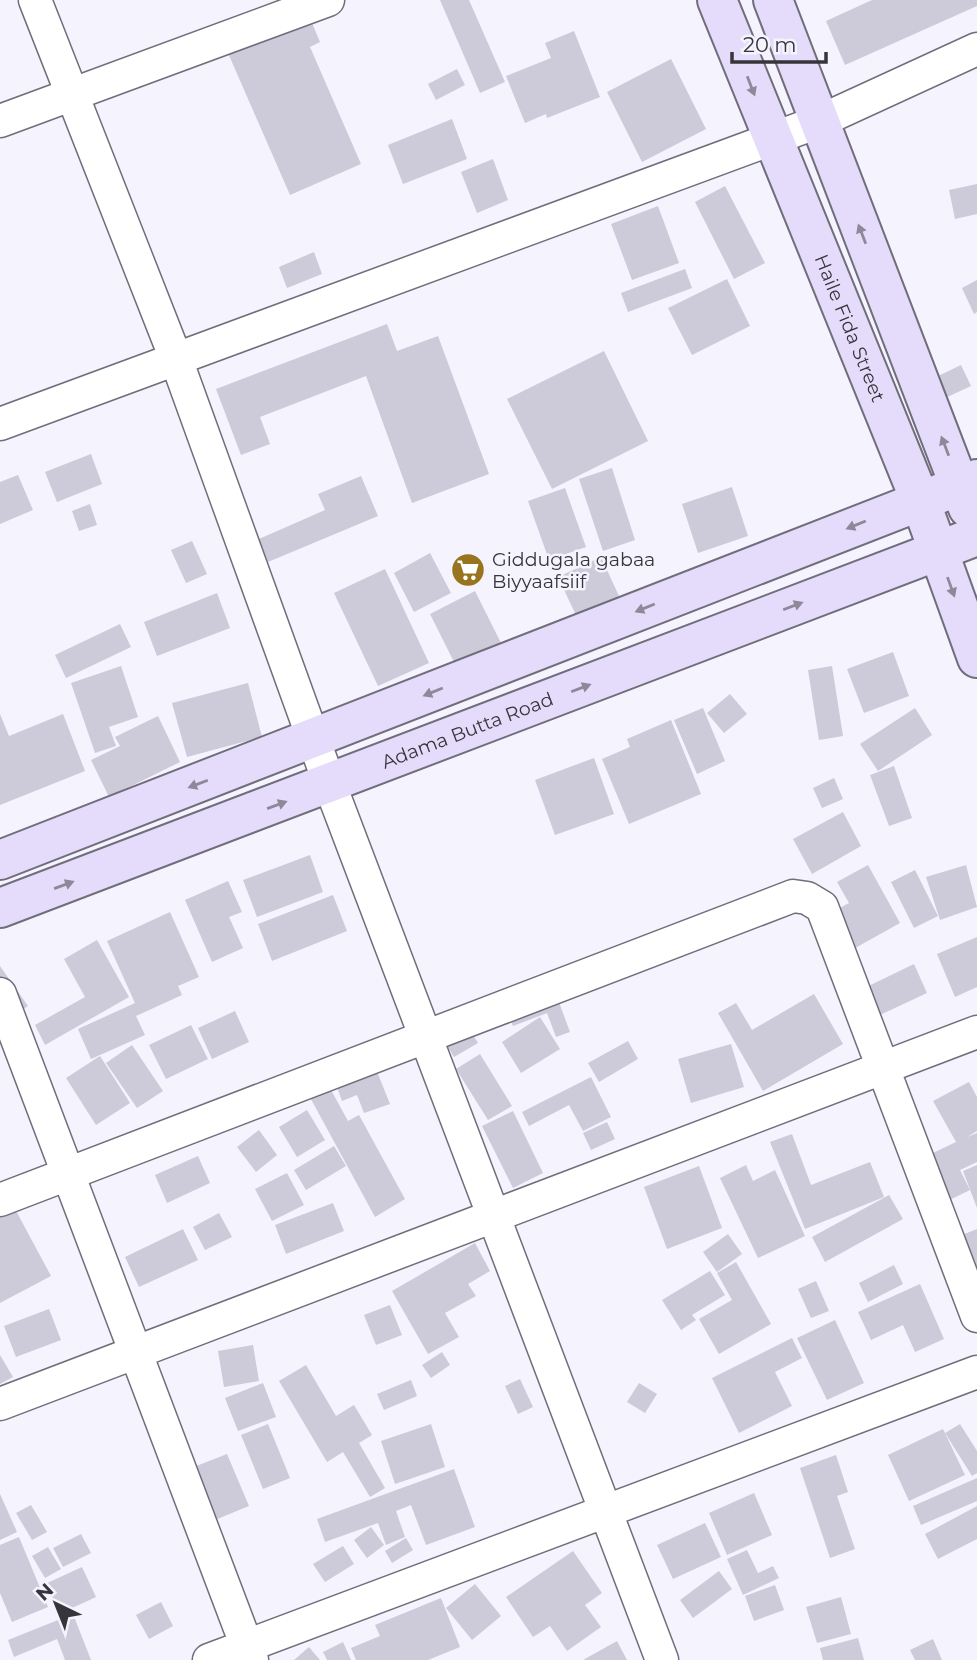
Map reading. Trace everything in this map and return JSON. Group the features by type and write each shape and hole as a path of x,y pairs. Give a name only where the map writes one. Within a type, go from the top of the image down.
{"street":[{"path":"35,0 176,359 330,785 662,1660"},
{"path":"0,121 328,0"},
{"name":"Haile Fida Street","path":"717,0 920,500 977,658"},
{"path":"773,0 818,122 969,483 977,535"},
{"path":"0,424 771,137 818,122 977,49"},
{"path":"0,860 969,483"},
{"name":"Adama Butta Road","path":"0,908 330,785 977,535"},
{"path":"0,1200 793,896 807,898 822,906 977,1316"},
{"path":"0,994 249,1653"},
{"path":"0,1404 977,1032"},
{"path":"209,1660 249,1653 605,1512 977,1372"}],"building":[{"path":"440,0 469,0 505,82 480,93"},
{"path":"872,0 977,0 977,6 845,65 826,21"},
{"path":"309,16 320,42 310,47 361,164 290,195 228,53"},
{"path":"574,31 600,97 547,118 546,114 525,123 506,76 551,58 545,43"},
{"path":"671,59 706,129 642,162 607,92"},
{"path":"457,69 465,85 436,100 428,84"},
{"path":"452,119 467,159 403,184 388,145"},
{"path":"493,159 508,200 477,213 461,172"},
{"path":"977,184 977,214 955,219 949,190"},
{"path":"725,186 765,263 734,279 695,202"},
{"path":"658,206 679,263 632,280 611,224"},
{"path":"314,252 322,274 287,288 279,267"},
{"path":"685,269 692,288 628,312 621,293"},
{"path":"727,279 750,326 692,355 668,308"},
{"path":"977,280 977,312 974,314 962,288"},
{"path":"387,324 397,351 438,336 489,474 412,503 366,376 260,417 270,444 241,455 216,389"},
{"path":"604,351 648,441 552,489 507,399"},
{"path":"961,365 971,386 943,399 934,378"},
{"path":"91,454 102,484 57,502 45,472"},
{"path":"612,468 635,540 603,551 579,479"},
{"path":"18,475 33,510 0,524 0,482"},
{"path":"361,476 378,516 268,562 259,539 325,510 318,494"},
{"path":"732,487 748,536 698,553 682,504"},
{"path":"565,488 586,547 549,560 528,501"},
{"path":"90,504 97,525 79,531 72,511"},
{"path":"192,541 207,574 186,583 171,550"},
{"path":"430,553 451,593 414,612 394,573"},
{"path":"601,557 625,609 582,628 558,577"},
{"path":"385,569 429,663 378,686 334,593"},
{"path":"475,591 501,643 456,666 430,614"},
{"path":"217,593 230,628 157,656 144,622"},
{"path":"120,624 131,647 66,678 55,655"},
{"path":"893,652 909,696 864,713 847,669"},
{"path":"121,666 138,717 109,727 116,746 95,753 71,683"},
{"path":"832,666 843,736 819,740 808,670"},
{"path":"248,683 262,737 187,757 172,703"},
{"path":"730,694 747,714 724,733 707,713"},
{"path":"703,708 725,761 697,774 674,720"},
{"path":"915,708 932,735 878,771 860,744"},
{"path":"0,714 9,736 63,714 85,771 0,805"},
{"path":"158,716 180,762 109,797 91,760 120,746 115,737"},
{"path":"671,720 701,794 629,824 602,759 630,747 627,739"},
{"path":"594,758 614,814 555,835 535,780"},
{"path":"894,766 912,818 889,826 870,775"},
{"path":"834,778 843,799 822,808 813,788"},
{"path":"843,812 861,846 812,874 793,839"},
{"path":"310,855 323,892 257,917 243,880"},
{"path":"868,865 900,923 848,952 827,915 849,903 837,882"},
{"path":"966,865 977,907 940,920 926,877"},
{"path":"915,870 938,916 914,928 891,882"},
{"path":"228,881 242,912 229,917 243,948 212,962 185,900"},
{"path":"333,895 347,931 272,961 258,924"},
{"path":"170,912 199,977 178,986 182,995 136,1016 145,1035 91,1059 78,1029 135,1003 107,941"},
{"path":"977,937 977,987 955,997 937,954"},
{"path":"97,940 129,997 45,1045 35,1025 85,997 64,959"},
{"path":"914,964 927,993 865,1022 852,994"},
{"path":"0,966 28,1006 3,1023 0,1018"},
{"path":"556,994 570,1032 556,1037 547,1013 513,1026 508,1013"},
{"path":"814,994 843,1044 763,1091 718,1013 736,1003 752,1030"},
{"path":"235,1011 249,1042 212,1059 198,1028"},
{"path":"540,1017 560,1049 521,1073 502,1042"},
{"path":"191,1025 208,1059 166,1079 149,1045"},
{"path":"470,1030 478,1043 454,1057 446,1044"},
{"path":"628,1041 638,1059 599,1082 588,1063"},
{"path":"731,1044 744,1087 691,1103 678,1059"},
{"path":"132,1045 163,1091 137,1108 106,1063"},
{"path":"480,1054 512,1106 488,1120 456,1069"},
{"path":"100,1056 130,1103 96,1125 66,1078"},
{"path":"374,1064 390,1104 364,1113 357,1095 342,1101 334,1079"},
{"path":"591,1077 611,1117 583,1131 569,1105 529,1126 522,1112"},
{"path":"325,1079 348,1121 359,1115 405,1199 375,1217 306,1090"},
{"path":"969,1082 977,1097 977,1131 967,1137 977,1133 977,1162 960,1170 970,1190 933,1208 912,1163 956,1142 933,1101"},
{"path":"307,1110 325,1140 297,1157 279,1127"},
{"path":"513,1111 543,1173 513,1188 482,1126"},
{"path":"607,1122 615,1139 591,1150 583,1133"},
{"path":"259,1130 277,1155 256,1172 237,1147"},
{"path":"792,1134 811,1185 870,1162 884,1197 805,1229 770,1142"},
{"path":"334,1146 346,1166 306,1190 294,1170"},
{"path":"198,1156 210,1183 167,1203 155,1175"},
{"path":"746,1165 753,1181 775,1170 805,1236 758,1258 720,1178"},
{"path":"977,1165 977,1208 963,1171"},
{"path":"699,1166 722,1228 667,1249 644,1187"},
{"path":"287,1173 304,1205 272,1221 255,1189"},
{"path":"7,1194 51,1276 0,1303 0,1198"},
{"path":"889,1195 903,1219 825,1262 812,1237"},
{"path":"333,1203 344,1231 286,1254 275,1225"},
{"path":"219,1213 232,1237 205,1250 193,1227"},
{"path":"183,1229 198,1260 139,1287 125,1257"},
{"path":"977,1229 977,1277 939,1244"},
{"path":"728,1234 742,1254 717,1272 703,1252"},
{"path":"475,1243 490,1271 468,1284 476,1296 445,1313 459,1337 428,1354 392,1291"},
{"path":"736,1262 771,1324 719,1354 699,1319 732,1300 717,1273"},
{"path":"894,1265 903,1284 868,1302 859,1283"},
{"path":"710,1271 725,1295 692,1315 696,1320 681,1330 662,1300"},
{"path":"816,1281 829,1311 811,1318 798,1289"},
{"path":"920,1284 944,1339 915,1352 903,1325 871,1340 858,1312"},
{"path":"390,1305 402,1335 376,1345 364,1315"},
{"path":"49,1309 61,1340 16,1357 4,1326"},
{"path":"835,1320 864,1383 827,1400 797,1338"},
{"path":"792,1338 802,1358 775,1372 792,1406 739,1433 712,1378"},
{"path":"253,1345 259,1381 224,1387 218,1351"},
{"path":"442,1352 450,1365 431,1378 422,1365"},
{"path":"0,1355 13,1377 0,1384"},
{"path":"306,1365 336,1416 354,1405 372,1435 359,1443 385,1488 370,1497 343,1452 327,1462 279,1381"},
{"path":"520,1379 533,1407 518,1414 505,1386"},
{"path":"411,1380 417,1396 384,1410 377,1394"},
{"path":"263,1383 276,1417 238,1431 225,1398"},
{"path":"639,1383 657,1394 645,1413 627,1402"},
{"path":"268,1424 290,1478 263,1489 241,1435"},
{"path":"431,1424 445,1467 395,1484 381,1441"},
{"path":"960,1424 977,1451 977,1473 972,1476 945,1433"},
{"path":"943,1429 965,1475 909,1501 888,1455"},
{"path":"227,1454 249,1506 198,1527 176,1474"},
{"path":"836,1455 848,1492 837,1496 855,1549 830,1558 800,1468"},
{"path":"454,1469 475,1527 426,1545 411,1505 396,1511 405,1537 386,1545 378,1523 325,1542 317,1519"},
{"path":"977,1478 977,1501 921,1525 913,1506"},
{"path":"754,1493 772,1535 727,1555 709,1513"},
{"path":"0,1494 17,1532 0,1540"},
{"path":"31,1505 47,1532 32,1540 16,1513"},
{"path":"977,1506 977,1539 938,1559 925,1534"},
{"path":"705,1523 721,1557 673,1579 657,1545"},
{"path":"371,1527 384,1545 367,1558 354,1540"},
{"path":"81,1534 91,1553 63,1567 53,1548"},
{"path":"19,1537 48,1607 12,1622 0,1593 0,1545"},
{"path":"406,1538 413,1550 392,1563 385,1551"},
{"path":"343,1546 354,1564 325,1582 313,1564"},
{"path":"48,1547 61,1569 45,1578 32,1556"},
{"path":"747,1550 758,1573 773,1566 779,1578 743,1595 727,1559"},
{"path":"573,1551 602,1593 585,1605 601,1627 567,1651 550,1626 533,1637 506,1597"},
{"path":"82,1567 96,1597 59,1614 45,1584"},
{"path":"719,1571 732,1589 693,1618 680,1600"},
{"path":"475,1584 501,1616 472,1640 446,1608"},
{"path":"775,1585 784,1610 754,1621 745,1596"},
{"path":"841,1597 851,1634 817,1643 806,1607"},
{"path":"441,1598 460,1647 428,1660 356,1660 351,1648 380,1636 375,1625"},
{"path":"161,1602 173,1626 149,1639 136,1615"},
{"path":"73,1614 91,1660 65,1660 57,1639 14,1657 8,1640"},
{"path":"858,1638 864,1660 823,1660 820,1648"},
{"path":"933,1639 942,1660 915,1660 910,1650"},
{"path":"617,1641 627,1660 583,1660"},
{"path":"343,1642 351,1660 327,1660 323,1652"},
{"path":"309,1647 320,1660 294,1660"}],"place":[{"name":"Giddugala gabaa Biyyaafsiif","path":"468,570"}]}
